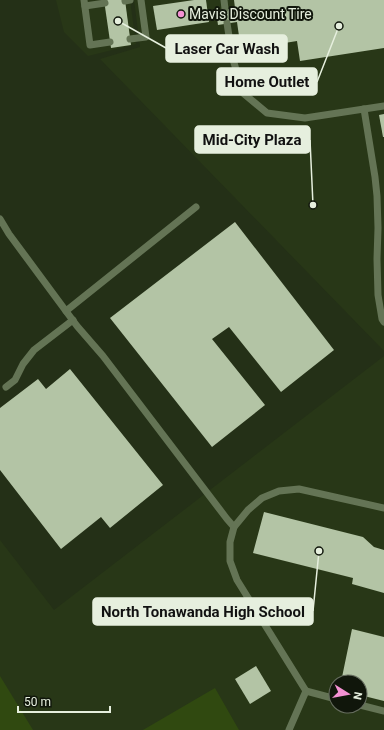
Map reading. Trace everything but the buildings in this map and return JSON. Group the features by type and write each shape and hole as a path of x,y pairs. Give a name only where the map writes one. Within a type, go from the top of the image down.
{"lane":[{"path":"130,39 146,37 141,0"},
{"path":"224,0 225,9"},
{"path":"105,3 84,3 90,45 110,42"},
{"path":"227,23 232,56 243,93 267,113 305,118 384,106"},
{"path":"364,109 376,190 378,228 378,295 382,319 384,322"},
{"path":"66,311 196,207"},
{"path":"0,219 9,234 66,311 103,356 234,527"},
{"path":"6,387 15,380 23,364 39,345 73,320"},
{"path":"328,697 306,691 237,580 230,561 230,542 234,527 248,510 262,498 279,491 299,489 384,508"},
{"path":"290,730 306,691"},
{"path":"368,707 384,711"}],"shaded area":[{"path":"56,0 130,0 136,44 88,56 64,32"},
{"path":"134,0 384,0 384,351 100,59 140,47"},
{"path":"384,356 384,730 0,730 0,540 54,610"},
{"path":"0,676 33,730 0,730"},
{"path":"215,688 239,730 143,730"}],"place":[{"name":"Mavis Discount Tire","path":"181,14"},
{"name":"Laser Car Wash","path":"118,21"},
{"name":"Home Outlet","path":"339,26"},
{"name":"Mid-City Plaza","path":"313,205"},
{"name":"North Tonawanda High School","path":"319,551"}]}
